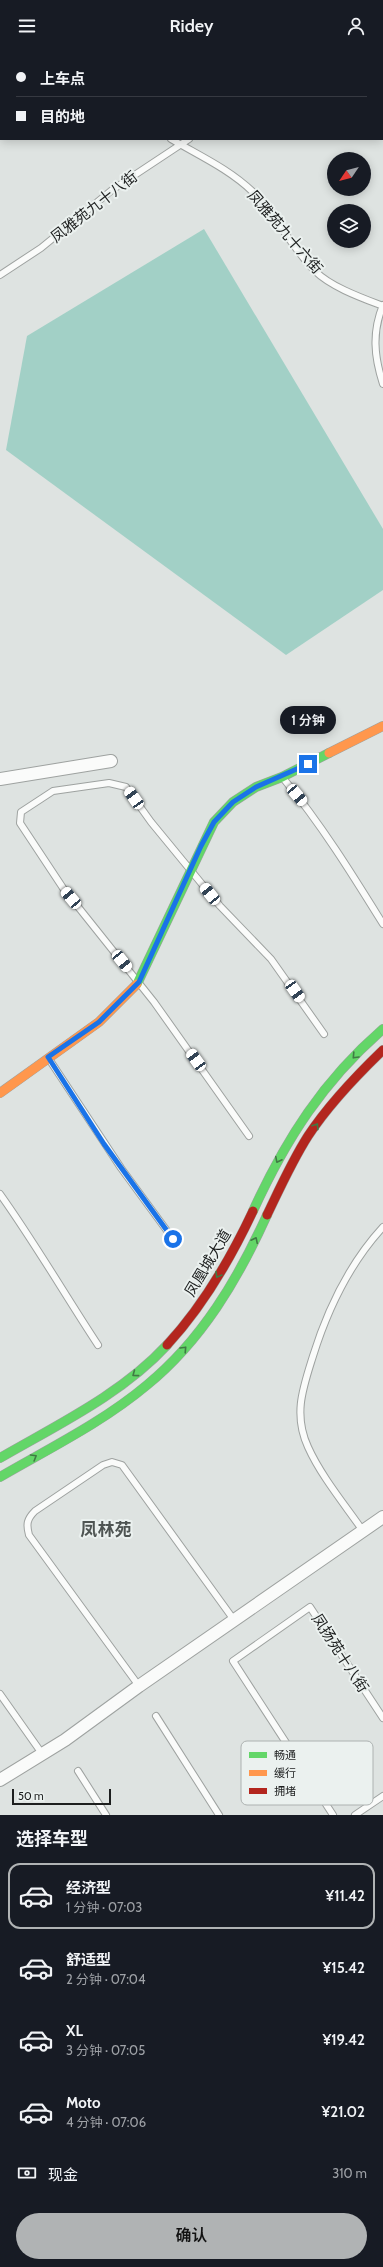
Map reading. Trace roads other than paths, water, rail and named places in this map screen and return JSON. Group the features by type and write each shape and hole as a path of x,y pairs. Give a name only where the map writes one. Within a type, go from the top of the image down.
{"main road":[{"path":"0,1093 48,1057 99,1022 139,982 190,870 214,822 233,802 256,787 282,777 383,726"},
{"name":"凤凰城大道","path":"0,1458 95,1401 128,1378 146,1365 181,1330 195,1313 234,1249 298,1124 334,1079 383,1029"},
{"name":"凤凰城大道","path":"0,1477 97,1420 137,1393 164,1370 188,1344 224,1296 245,1259 300,1148 322,1116 349,1084 383,1050"}],"street":[{"path":"0,779 111,761"},
{"path":"0,1780 44,1755 139,1686 383,1518"}],"lane":[{"name":"凤雅苑九十六街","path":"173,140 231,173 253,192 272,212 295,248 316,272 347,291 383,306"},
{"name":"凤雅苑九十八街","path":"0,275 41,248 112,190 188,140"},
{"path":"383,306 376,327 376,361 383,384"},
{"path":"282,777 304,804 330,841 383,924"},
{"path":"249,1136 139,982 63,888 31,842 20,823 21,812 53,791 102,784 120,784 126,787 151,822 220,906 271,959 324,1034"},
{"path":"48,1057 100,1138 173,1239"},
{"path":"0,1194 46,1260 68,1299 98,1345"},
{"path":"363,1531 308,1447 301,1419 302,1391 324,1320 344,1280 369,1242 383,1227"},
{"path":"139,1686 29,1535 28,1522 35,1510 103,1465 112,1462 122,1464 234,1620"},
{"name":"凤扬苑十八街","path":"285,1741 233,1661 310,1607 383,1718"},
{"path":"0,1694 44,1755"},
{"path":"156,1716 219,1815"},
{"path":"78,1770 106,1815"},
{"path":"373,1803 383,1796"},
{"name":"凤扬苑十八街","path":"327,1805 333,1815"},
{"path":"355,1815 370,1805"}],"district":[{"name":"凤林苑","path":"106,1529"}]}
